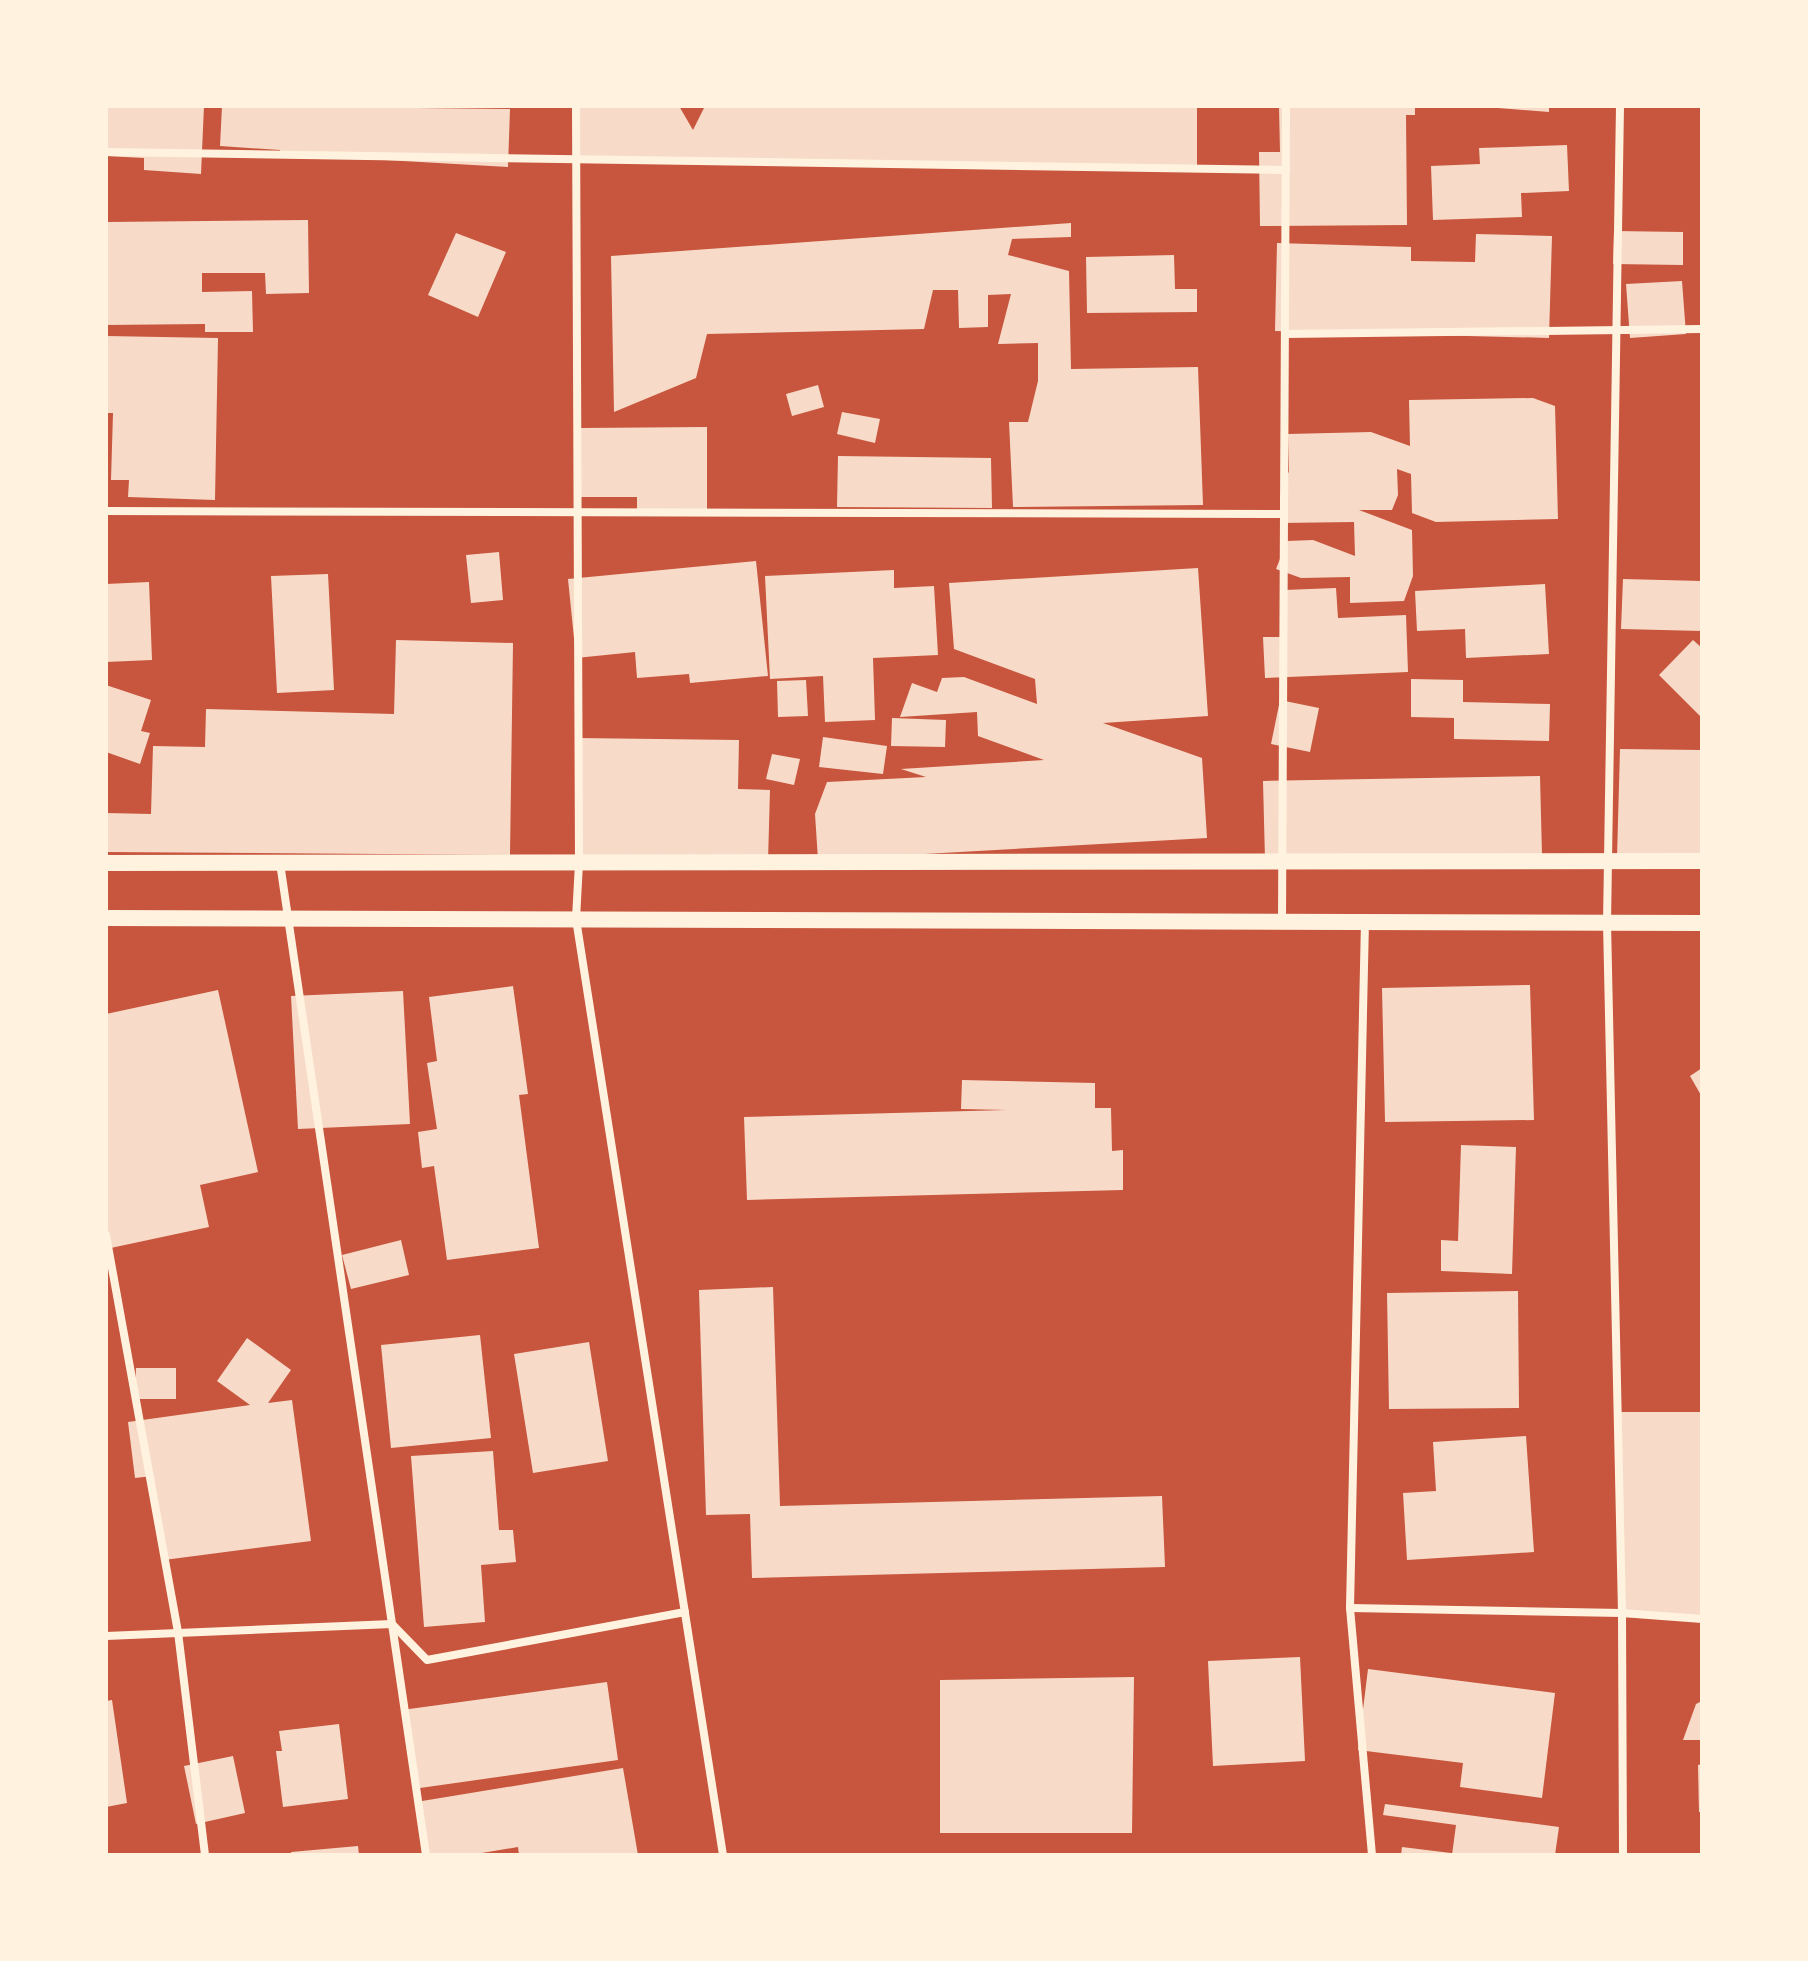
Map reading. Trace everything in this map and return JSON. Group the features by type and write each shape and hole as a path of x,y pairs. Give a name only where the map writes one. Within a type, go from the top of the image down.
{"main road":[{"path":"106,863 1702,861"},
{"path":"106,918 1702,923"}],"street":[{"path":"576,106 579,863 576,919 723,1855"},
{"path":"1282,921 1286,106"},
{"path":"1620,106 1607,923 1622,1613 1623,1855"},
{"path":"106,152 1286,170"},
{"path":"1285,334 1702,329"},
{"path":"106,511 1284,514"},
{"path":"280,863 426,1855"},
{"path":"1365,921 1350,1608 1372,1855"},
{"path":"106,1235 178,1632 205,1855"},
{"path":"1350,1608 1622,1613 1702,1619"},
{"path":"106,1636 392,1624 427,1660 685,1612"}],"building":[{"path":"106,106 204,106 201,174 144,170 144,158 106,156"},
{"path":"222,106 510,109 508,167 280,154 280,150 220,146"},
{"path":"574,106 679,106 693,130 705,106 1197,106 1197,168 574,161"},
{"path":"1279,106 1415,106 1415,115 1406,115 1407,225 1260,226 1259,152 1280,152"},
{"path":"1473,106 1549,106 1549,112"},
{"path":"1567,145 1569,191 1521,193 1522,217 1433,220 1431,166 1480,164 1479,148"},
{"path":"308,220 309,293 266,294 265,273 202,273 202,292 252,291 253,332 205,332 205,324 106,325 106,222"},
{"path":"1071,223 1071,237 1012,239 1008,255 1069,271 1071,369 1198,367 1203,505 1013,507 1009,422 1028,422 1038,381 1038,343 998,344 1011,294 988,295 988,327 959,328 958,290 933,290 924,329 707,334 696,378 614,412 611,256"},
{"path":"1614,231 1683,232 1683,265 1613,264"},
{"path":"456,233 506,252 478,317 428,295"},
{"path":"1476,234 1552,236 1549,338 1275,331 1277,243 1411,247 1411,261 1475,262"},
{"path":"1174,255 1175,289 1197,289 1197,312 1087,313 1086,257"},
{"path":"1682,281 1686,334 1630,338 1626,284"},
{"path":"106,336 218,338 215,500 128,497 129,480 111,480 113,413 106,413"},
{"path":"818,385 824,407 792,416 786,394"},
{"path":"1533,398 1555,406 1558,519 1436,522 1412,513 1411,474 1397,469 1398,495 1392,510 1359,510 1412,530 1413,576 1404,601 1350,603 1350,577 1301,578 1276,569 1287,541 1313,540 1355,556 1354,522 1280,523 1280,497 1289,471 1288,434 1371,432 1410,446 1409,400"},
{"path":"842,412 880,419 875,443 837,434"},
{"path":"707,427 707,514 637,514 637,497 581,497 581,428"},
{"path":"838,456 991,458 992,508 837,507"},
{"path":"499,552 503,600 471,603 466,555"},
{"path":"756,561 768,676 690,683 689,674 637,678 635,652 576,658 568,579"},
{"path":"1198,568 1208,716 1103,723 1202,758 1207,838 818,860 815,814 827,782 926,777 901,769 1044,760 978,736 977,712 900,717 912,683 937,692 942,678 964,677 1037,704 1035,679 954,649 949,583"},
{"path":"894,570 894,588 934,586 938,655 873,658 875,720 825,722 823,676 770,679 765,576"},
{"path":"328,574 334,690 277,693 271,576"},
{"path":"1623,579 1702,581 1702,631 1621,629"},
{"path":"149,582 152,660 106,662 106,584"},
{"path":"1545,584 1549,654 1466,658 1465,629 1417,631 1415,591"},
{"path":"1336,588 1338,618 1406,615 1408,672 1265,678 1263,637 1286,637 1284,590"},
{"path":"396,640 513,643 510,855 106,852 106,813 151,814 153,746 205,747 206,709 394,714"},
{"path":"1693,640 1702,648 1702,718 1659,675"},
{"path":"1411,679 1463,680 1463,702 1550,704 1549,741 1454,739 1454,718 1411,717"},
{"path":"806,680 808,716 778,717 777,681"},
{"path":"106,685 151,700 141,731 150,733 140,764 106,752"},
{"path":"1280,700 1319,708 1310,752 1271,744"},
{"path":"892,718 946,720 945,747 891,746"},
{"path":"823,737 887,746 883,774 819,767"},
{"path":"577,738 739,740 738,789 770,790 768,861 576,859"},
{"path":"1620,749 1702,750 1702,858 1617,857"},
{"path":"772,754 800,759 794,785 766,779"},
{"path":"1540,776 1542,855 1265,860 1263,781"},
{"path":"1530,985 1534,1120 1385,1122 1382,988"},
{"path":"513,986 528,1094 519,1095 539,1248 447,1260 434,1166 422,1168 418,1132 437,1129 427,1063 437,1061 429,997"},
{"path":"218,990 258,1172 200,1185 209,1227 106,1249 106,1014"},
{"path":"403,991 410,1124 298,1129 291,996"},
{"path":"1702,1068 1702,1097 1690,1076"},
{"path":"962,1080 1095,1083 1095,1108 1111,1108 1112,1151 1123,1150 1123,1190 747,1200 744,1117 1007,1110 961,1109"},
{"path":"1461,1145 1516,1147 1512,1274 1441,1271 1441,1240 1458,1241"},
{"path":"401,1240 409,1275 351,1289 342,1255"},
{"path":"773,1287 780,1506 1162,1496 1165,1567 752,1578 750,1514 706,1515 699,1290"},
{"path":"1518,1291 1519,1408 1389,1409 1387,1293"},
{"path":"480,1335 491,1438 391,1448 381,1345"},
{"path":"247,1338 291,1370 268,1403 292,1400 311,1541 164,1560 153,1476 135,1478 128,1422 250,1405 217,1381"},
{"path":"589,1342 608,1461 533,1473 514,1354"},
{"path":"136,1368 176,1368 176,1399 135,1399"},
{"path":"1619,1412 1702,1412 1702,1618 1619,1617"},
{"path":"1526,1436 1534,1552 1407,1560 1403,1493 1436,1491 1433,1442"},
{"path":"493,1451 499,1530 513,1530 516,1562 481,1565 485,1622 424,1627 411,1456"},
{"path":"1300,1657 1305,1761 1213,1766 1208,1661"},
{"path":"1368,1669 1555,1693 1542,1798 1460,1787 1463,1763 1358,1750"},
{"path":"1134,1677 1132,1833 940,1833 940,1680"},
{"path":"607,1682 618,1760 413,1789 402,1710"},
{"path":"112,1700 127,1803 106,1807 106,1701"},
{"path":"1702,1701 1702,1740 1683,1740 1696,1704"},
{"path":"339,1724 348,1799 283,1807 276,1751 282,1751 279,1731"},
{"path":"233,1756 245,1813 196,1824 184,1766"},
{"path":"1702,1764 1702,1812 1699,1812 1698,1765"},
{"path":"623,1768 638,1855 519,1855 518,1847 470,1855 425,1855 416,1802"},
{"path":"1385,1804 1559,1827 1555,1855 1452,1855 1456,1825 1383,1815"},
{"path":"358,1846 359,1855 292,1855 291,1852"},
{"path":"1402,1847 1451,1853 1451,1855 1401,1855"}]}
